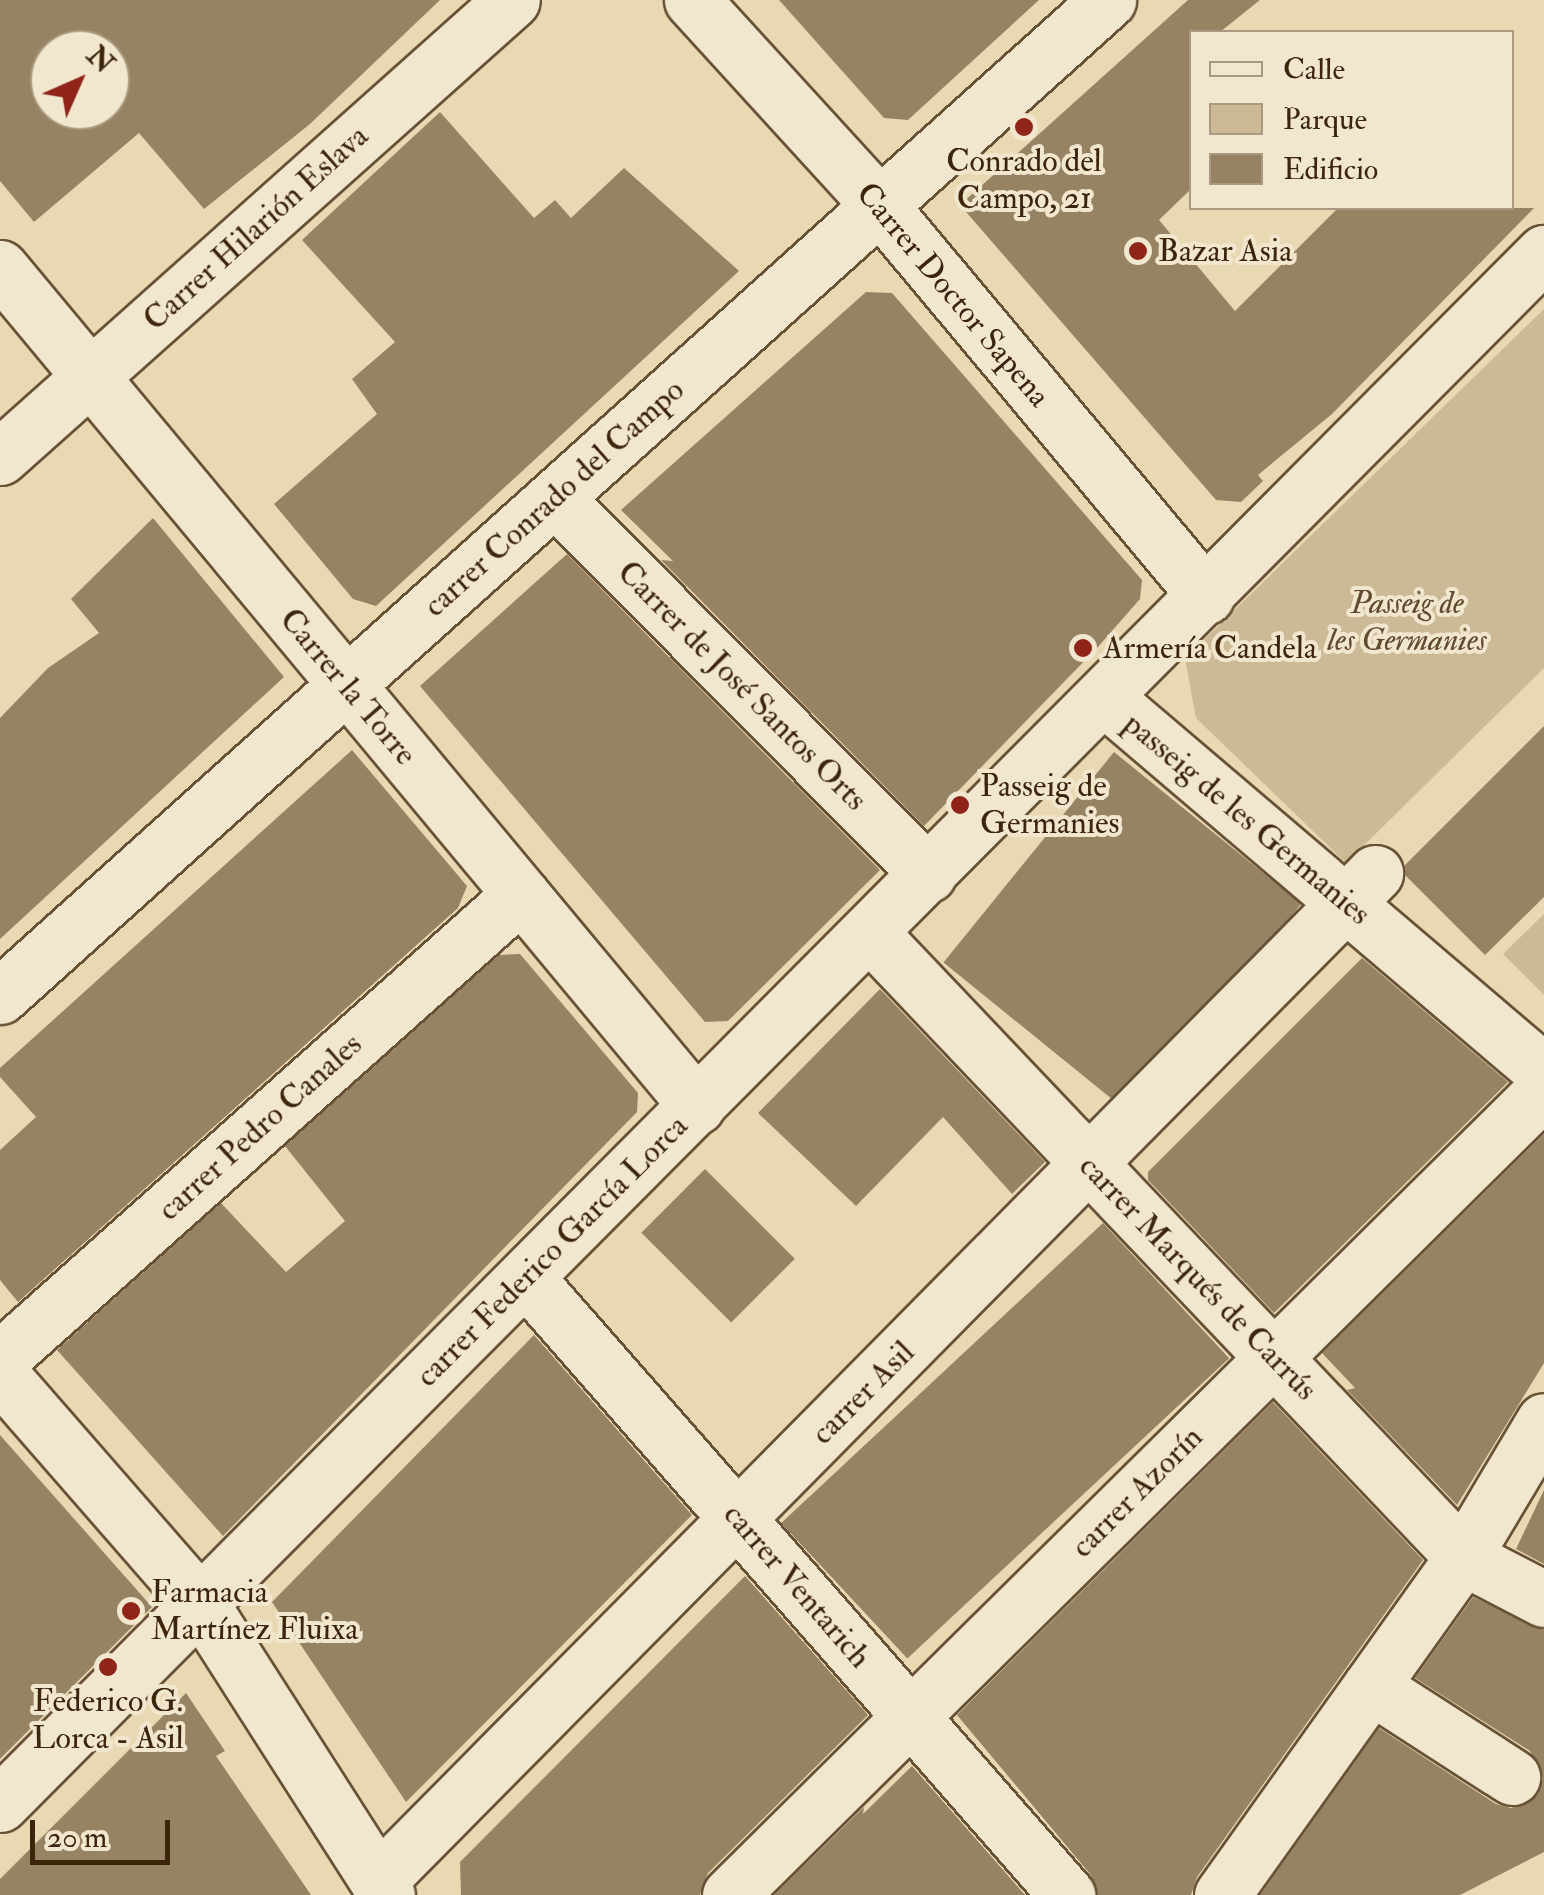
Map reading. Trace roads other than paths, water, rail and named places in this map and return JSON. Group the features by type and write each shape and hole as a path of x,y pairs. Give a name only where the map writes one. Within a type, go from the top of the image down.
{"street":[{"name":"Carrer Hilarión Eslava","path":"0,457 512,0"},
{"name":"Carrer Doctor Sapena","path":"692,0 879,205 1206,596"},
{"name":"carrer Conrado del Campo","path":"0,996 1108,0"},
{"name":"passeig de les Germanies","path":"1544,253 1106,699 1362,889 1544,1072"},
{"name":"Carrer la Torre","path":"0,268 697,1106"},
{"name":"Carrer de José Santos Orts","path":"556,498 928,874"},
{"name":"carrer Federico García Lorca","path":"0,1804 1106,699"},
{"name":"carrer Asil","path":"382,1888 738,1519 1362,889"},
{"name":"carrer Pedro Canales","path":"0,1359 521,894"},
{"name":"carrer Marqués de Carrús","path":"870,933 1463,1557 1544,1598"},
{"name":"carrer Azorín","path":"730,1895 1544,1090"},
{"name":"carrer Ventarich","path":"526,1278 1066,1895"},
{"path":"0,1374 200,1603 382,1888"},
{"path":"1222,1895 1463,1557 1544,1420"},
{"path":"1371,1686 1512,1778"}],"place":[{"name":"Conrado del Campo, 21","path":"1024,127"},
{"name":"Bazar Asia","path":"1138,251"},
{"name":"Armería Candela","path":"1083,648"},
{"name":"Passeig de Germanies","path":"960,805"},
{"name":"Farmacia Martínez Fluixa","path":"131,1611"},
{"name":"Federico G. Lorca - Asil","path":"108,1667"}],"park label":[{"name":"Passeig de les Germanies","path":"1407,622"}]}
